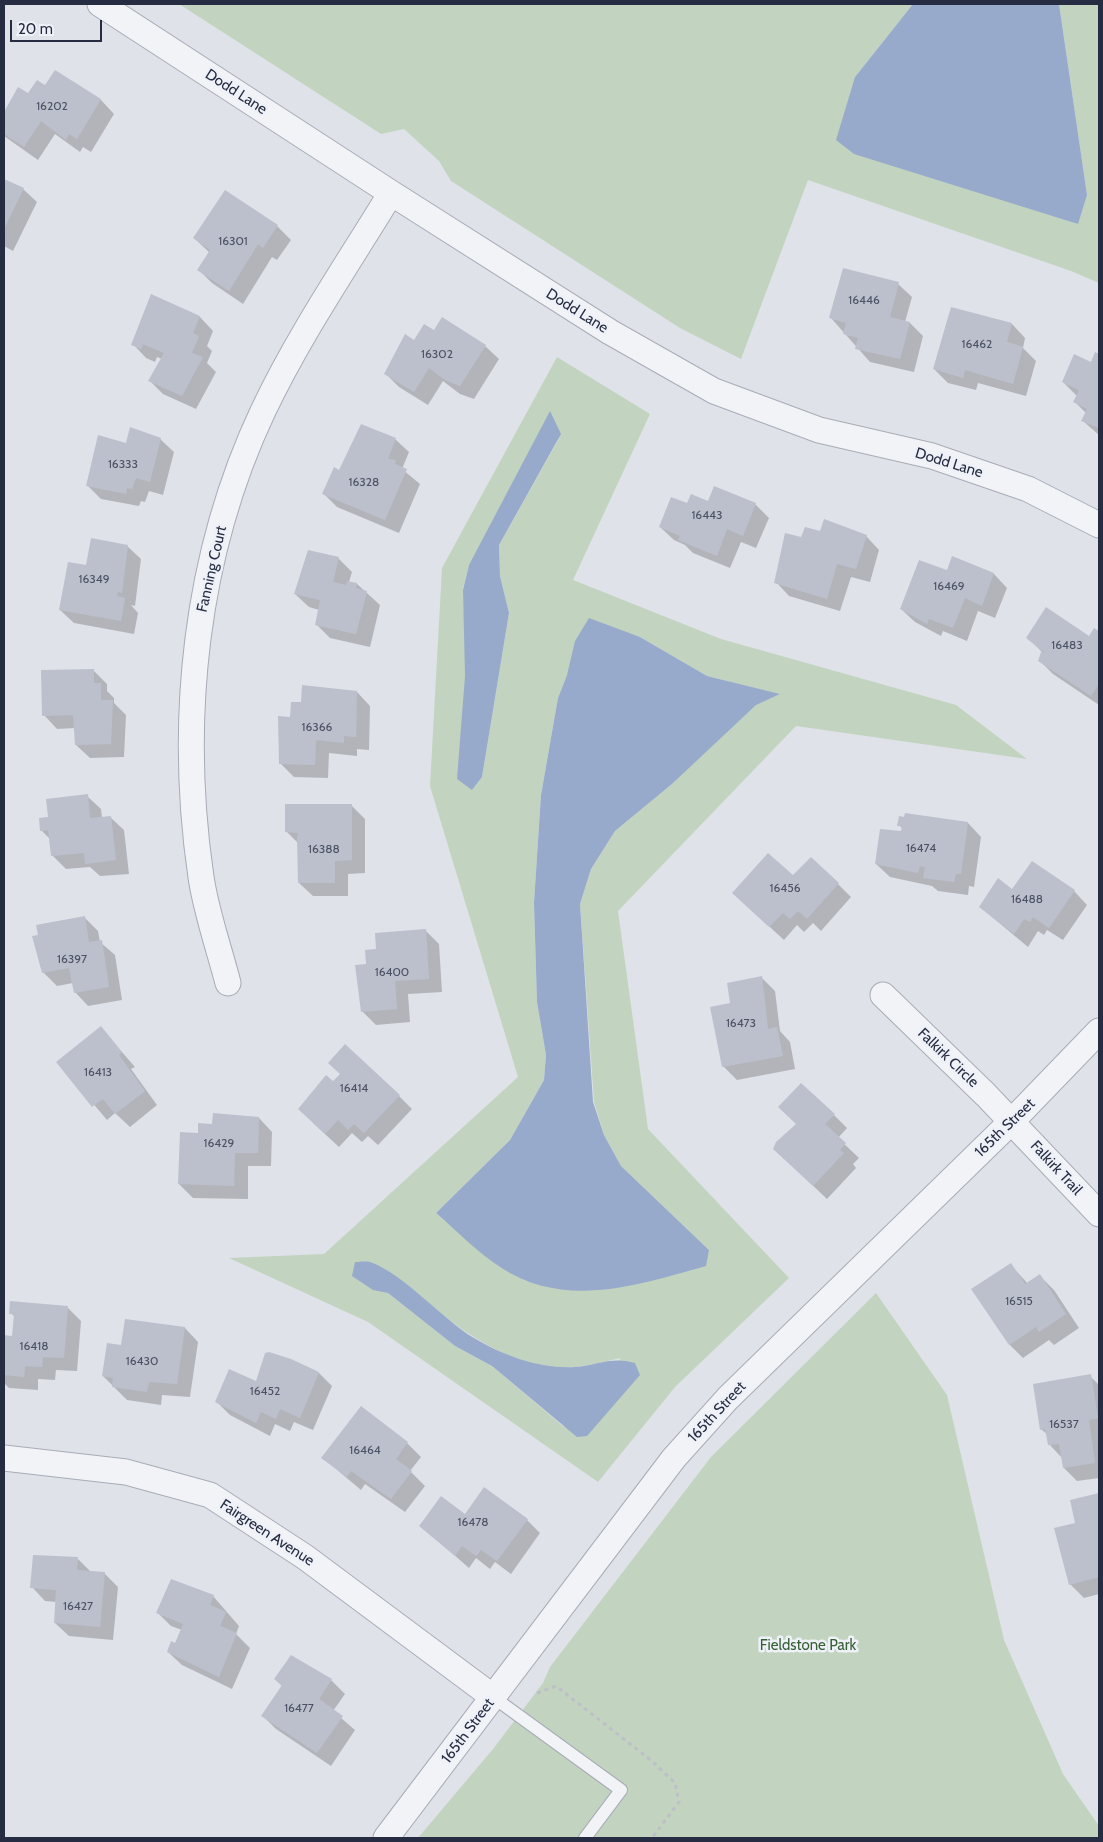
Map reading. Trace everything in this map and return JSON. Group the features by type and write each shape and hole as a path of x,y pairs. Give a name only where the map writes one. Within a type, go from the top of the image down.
{"street":[{"name":"Dodd Lane","path":"100,4 391,193 610,332 714,391 819,430 932,456 1028,489 1099,525"},
{"name":"Fanning Court","path":"228,983 201,879 194,814 190,739 194,672 202,609 217,544 238,472 262,413 315,316 391,193"},
{"name":"Falkirk Circle","path":"883,995 1012,1122"},
{"name":"165th Street","path":"386,1838 674,1458 728,1398 1012,1122 1099,1031"},
{"name":"Falkirk Trail","path":"1012,1122 1099,1214"},
{"name":"Fairgreen Avenue","path":"4,1458 126,1472 210,1495 304,1557 494,1696"}],"lane":[{"path":"494,1696 620,1790 584,1838"}],"path":[{"path":"537,1693 556,1686 652,1761 675,1783 679,1802 652,1838"}],"green space":[{"path":"179,4 913,4 855,77 1077,224 1087,195 1059,4 1099,4 1099,283 1071,271 808,180 741,359 680,328 451,181 439,161 404,129 381,134"},
{"path":"557,357 650,414 573,580 721,639 956,705 1027,759 796,726 618,911 648,1129 789,1278 675,1387 598,1482 368,1322 229,1258 324,1254 518,1077 430,786 442,568","holes":["561,435 499,545 500,576 509,613 482,777 472,790 463,589 469,565","619,631 640,637 707,676 779,694 756,704 672,784 615,831 591,869 580,904 594,1102 604,1135 621,1166 709,1250 501,1268 436,1213 510,1140 544,1080 546,1055 537,1002 534,903 541,795 558,698 567,675","390,1273 453,1323 499,1351 524,1361 549,1367 576,1367 621,1358 564,1427 492,1366 455,1346 388,1293"]},
{"name":"Fieldstone Park","path":"876,1293 947,1395 1004,1640 1063,1774 1099,1826 1099,1838 418,1838 493,1749 543,1683 550,1667 711,1457"}],"water":[{"path":"913,4 1059,4 1087,195 1078,224 854,154 836,140 855,77"},
{"path":"550,411 561,434 499,545 500,576 509,613 482,777 472,790 457,779 465,676 463,590 469,565"},
{"path":"589,618 640,637 707,676 780,694 756,705 672,784 615,831 591,869 580,904 593,1102 604,1135 621,1166 709,1250 706,1266 628,1286 576,1291 550,1288 525,1280 500,1267 475,1248 436,1213 510,1140 544,1080 546,1055 537,1002 534,903 541,795 558,698 567,675 575,641"},
{"path":"355,1262 370,1262 383,1268 409,1286 462,1330 510,1356 549,1366 562,1367 575,1367 619,1360 627,1361 635,1363 640,1375 587,1436 577,1437 492,1366 455,1346 388,1293 373,1290 352,1276"}],"building":[{"path":"55,70 101,99 77,139 69,134 66,140 41,121 24,147 4,134 4,112 18,87 28,93 37,80 45,85"},
{"path":"4,179 24,188 4,229"},
{"path":"225,190 278,225 263,248 258,244 229,291 197,270 210,250 193,238"},
{"path":"843,268 899,282 890,317 910,322 900,359 855,349 858,338 843,334 846,323 829,318"},
{"path":"151,294 200,316 193,333 199,336 192,353 203,357 182,396 148,381 164,353 143,344 141,349 131,345"},
{"path":"951,307 1012,323 1007,342 1023,347 1013,384 965,370 963,378 933,369"},
{"path":"442,317 486,345 460,386 445,380 429,368 414,392 384,374 405,334 414,340 424,324 434,330"},
{"path":"1095,352 1099,354 1099,428 1081,421 1087,409 1073,402 1079,390 1062,382 1074,354 1091,362"},
{"path":"361,424 396,438 388,459 396,460 395,464 407,469 385,520 322,494 334,467 339,470"},
{"path":"130,427 161,438 150,482 136,478 132,489 127,488 126,494 86,486 98,435 126,443"},
{"path":"714,486 756,503 743,536 727,529 717,556 678,540 680,536 659,527 671,497 687,503 691,494 708,501"},
{"path":"824,519 867,535 856,569 837,564 827,599 774,583 785,533 801,537 805,527 820,531"},
{"path":"91,538 128,545 122,593 118,592 117,596 125,598 121,621 59,610 68,562 86,565"},
{"path":"308,550 339,557 333,582 346,585 347,581 357,583 356,588 367,591 356,634 315,625 320,600 294,594"},
{"path":"952,556 994,573 982,606 965,598 953,628 929,619 927,624 900,609 919,560 947,570"},
{"path":"1046,607 1089,636 1094,628 1099,631 1099,684 1091,696 1038,661 1041,652 1045,653 1026,638"},
{"path":"94,669 94,683 101,683 101,700 113,700 111,744 75,745 73,715 42,716 41,670"},
{"path":"302,685 357,691 356,737 344,736 344,743 316,740 315,765 279,764 278,716 290,717 291,702 301,702"},
{"path":"88,794 90,818 111,816 116,860 85,864 84,853 51,856 48,830 40,831 39,818 48,817 46,799"},
{"path":"285,804 352,804 352,860 335,861 335,883 298,883 298,833 285,832"},
{"path":"905,813 968,822 961,874 956,874 954,882 923,878 925,867 920,866 918,873 875,864 880,829 901,831 902,826 897,826 899,816 904,817"},
{"path":"768,853 793,875 811,857 839,883 807,919 798,911 790,919 783,913 769,927 732,893"},
{"path":"1032,861 1075,890 1049,928 1033,917 1030,922 1024,919 1014,934 979,907 998,878 1012,889"},
{"path":"85,916 89,942 102,940 109,987 74,993 69,968 42,973 32,936 38,935 36,925"},
{"path":"426,929 429,979 395,981 397,1009 361,1012 355,965 366,964 365,950 376,949 375,933"},
{"path":"762,976 768,1029 777,1027 783,1056 722,1067 710,1007 730,1003 727,983"},
{"path":"101,1026 122,1052 119,1055 145,1091 115,1114 103,1099 92,1107 56,1062"},
{"path":"345,1044 400,1095 364,1133 354,1124 348,1130 338,1120 325,1134 298,1109 326,1075 333,1081 340,1074 328,1063"},
{"path":"801,1083 835,1114 825,1124 846,1143 840,1150 844,1153 813,1186 773,1149 776,1142 796,1124 778,1107"},
{"path":"213,1113 259,1117 258,1153 235,1153 234,1186 178,1184 180,1132 198,1133 198,1123 212,1124"},
{"path":"1011,1263 1025,1284 1040,1274 1066,1314 1039,1332 1036,1327 1009,1345 971,1289"},
{"path":"10,1301 68,1306 64,1358 43,1357 42,1367 25,1366 24,1377 4,1375 4,1335 12,1336 14,1314 9,1314"},
{"path":"125,1319 185,1327 177,1384 149,1382 147,1392 112,1387 113,1378 102,1376 107,1343 121,1345"},
{"path":"269,1352 291,1359 319,1372 300,1418 280,1409 276,1419 261,1412 256,1423 215,1402 229,1369 256,1381 265,1353"},
{"path":"1091,1374 1098,1418 1089,1420 1095,1463 1063,1468 1059,1444 1048,1445 1045,1429 1040,1430 1033,1384"},
{"path":"361,1406 408,1442 396,1459 412,1471 391,1499 351,1471 347,1477 321,1458"},
{"path":"484,1487 528,1519 497,1561 481,1550 476,1556 462,1546 455,1556 419,1526 441,1496 465,1514"},
{"path":"1099,1493 1099,1577 1069,1585 1054,1528 1075,1523 1070,1500"},
{"path":"33,1555 78,1557 77,1570 105,1572 100,1627 54,1623 56,1590 30,1588"},
{"path":"171,1579 214,1595 210,1605 226,1612 220,1626 237,1633 219,1677 167,1652 171,1641 175,1643 183,1624 156,1613"},
{"path":"291,1655 332,1679 319,1699 343,1716 317,1753 261,1716 282,1685 274,1679"}]}
